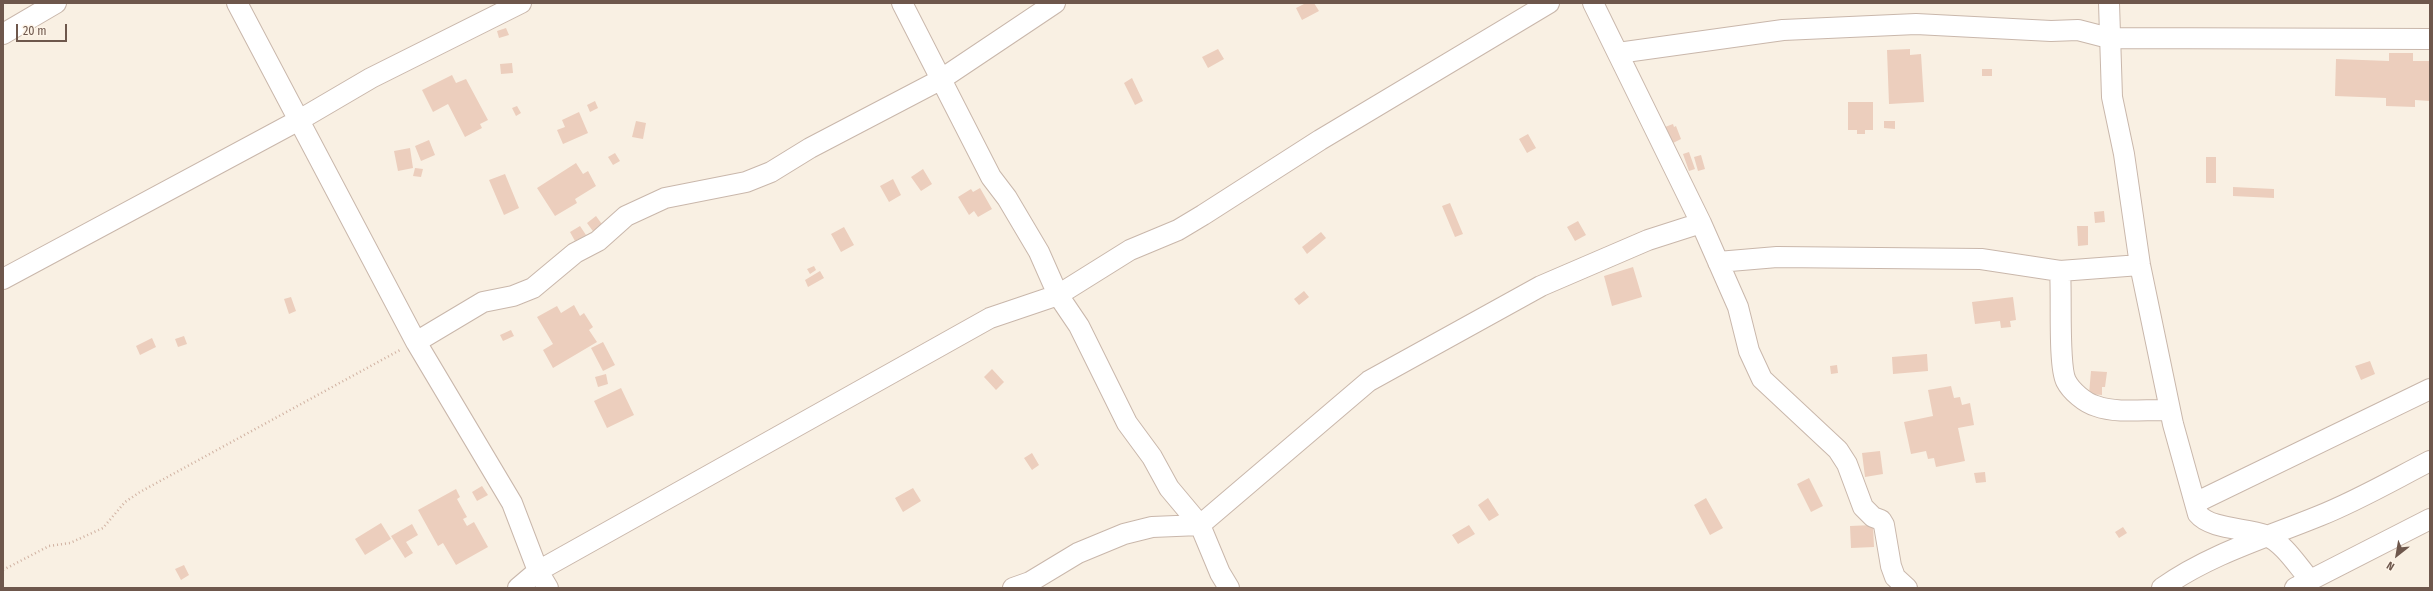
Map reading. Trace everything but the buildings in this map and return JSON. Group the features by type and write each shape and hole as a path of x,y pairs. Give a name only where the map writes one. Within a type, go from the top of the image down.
{"street":[{"path":"3,34 56,3"},
{"path":"238,3 416,342 512,503 538,571 548,588"},
{"path":"3,279 300,119 371,78 521,3"},
{"path":"902,3 991,178 1007,198 1039,252 1058,295 1079,326 1128,423 1152,456 1169,488 1200,525 1220,573 1230,588"},
{"path":"416,342 483,302 513,296 534,288 575,254 598,241 626,216 665,198 746,182 771,172 810,148 940,80 1055,3"},
{"path":"518,588 538,571 990,318 1058,295 1130,250 1178,230 1320,140 1549,3"},
{"path":"1593,3 1701,223 1738,307 1749,351 1762,379 1838,450 1847,464 1863,507 1873,517 1881,520 1884,525 1891,566 1895,577 1907,588"},
{"path":"2108,3 2108,38 2112,97 2124,154 2140,265 2170,410 2198,514 2210,523 2265,535 2278,544 2303,584 2430,519"},
{"path":"1618,53 1783,30 1916,24 2051,31 2078,30 2108,38 2430,39"},
{"path":"1013,588 1030,582 1078,553 1124,534 1152,527 1200,525 1369,381 1541,286 1648,240 1701,223"},
{"path":"1718,262 1777,257 1981,259 2060,271 2140,265"},
{"path":"2060,271 2062,365 2066,381 2082,398 2096,406 2117,409 2170,410"},
{"path":"2194,503 2430,389"},
{"path":"2162,588 2196,566 2265,535 2351,502 2430,461"}],"path":[{"path":"3,570 49,546 70,543 103,528 125,502 140,492 416,342"}]}
